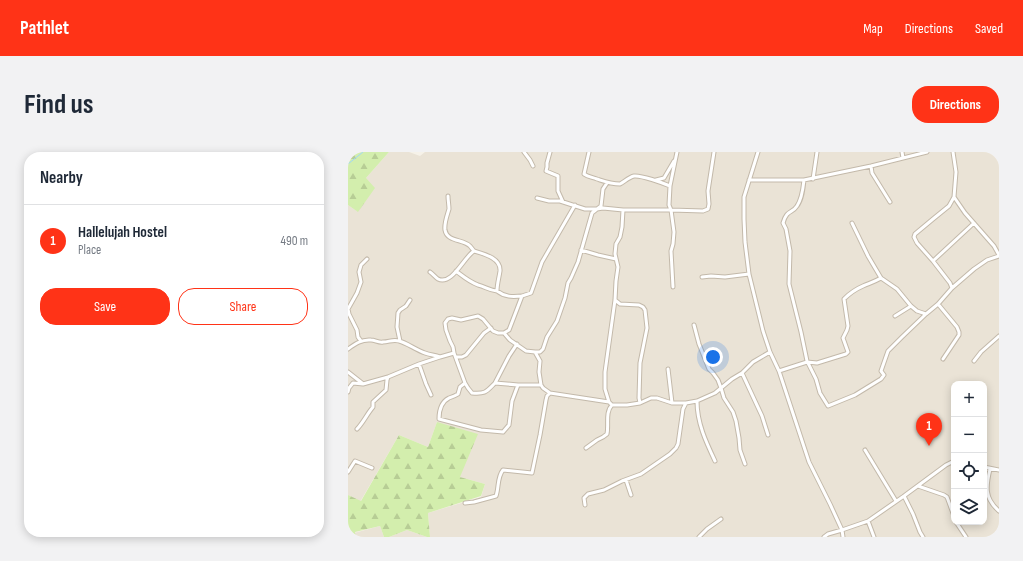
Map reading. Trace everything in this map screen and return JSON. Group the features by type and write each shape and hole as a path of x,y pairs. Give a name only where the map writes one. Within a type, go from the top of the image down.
{"street":[{"path":"524,152 530,160 532,166"},
{"path":"550,152 546,172 558,176 558,191 562,202"},
{"path":"589,152 584,174 588,177 596,178 606,183 620,184 634,176 670,186"},
{"path":"673,287 671,251 674,232 669,205 670,186 678,152"},
{"path":"537,198 575,205 584,209 603,208 703,212 708,209 709,204 708,191 714,152"},
{"path":"758,152 744,197 745,242 749,274 763,331 770,352 779,371 809,462 830,504 844,537"},
{"path":"813,179 817,152"},
{"path":"902,152 902,158"},
{"path":"749,180 813,179 928,152"},
{"path":"952,288 950,283 917,243 914,237 915,234 949,206 954,198 956,172 953,152"},
{"path":"996,152 999,157"},
{"path":"654,181 664,178 676,158"},
{"path":"871,166 872,173 890,202"},
{"path":"804,180 802,193 797,207 786,214 783,223 786,229 790,251 789,284 807,362 816,379 820,393 828,406 842,401 881,379 884,375 881,371 888,351 938,304 952,288 974,269 987,260 999,255 994,246 964,213 954,198"},
{"path":"517,344 495,383 488,391 472,393 465,383 446,330 445,323 448,319 452,318 461,320 478,316 498,333 504,334 510,340 517,344 526,350 540,352 543,349 546,337 556,321 565,298 568,283 578,262 592,213 601,206 603,189 606,183"},
{"path":"448,196 449,207 445,224 445,232 447,236 463,242 470,246 474,251 490,256 497,262 500,270 497,291"},
{"path":"456,271 473,284 497,291 502,295 522,296 531,294 542,262 575,205"},
{"path":"623,210 620,237 616,244 615,254 618,267 605,372 606,389 609,402 612,405 640,403 651,398 657,398 672,403 697,401 715,393 742,373 752,362 770,352"},
{"path":"852,223 868,256 881,278 897,289 917,311 926,314"},
{"path":"933,261 974,224"},
{"path":"581,250 616,259"},
{"path":"430,272 438,279 448,279 470,253 474,251"},
{"path":"361,341 358,337 357,330 348,309 361,282 359,272 361,265 368,258"},
{"path":"702,277 749,274"},
{"path":"779,371 807,362 817,363 846,354 848,352 843,338 848,326 844,299 856,290 881,278"},
{"path":"504,334 509,330 522,296"},
{"path":"400,341 397,327 398,313 410,300"},
{"path":"615,300 620,304 639,305 645,310 647,328 640,363 640,403"},
{"path":"938,304 957,327 959,332 959,335 943,359"},
{"path":"895,316 911,306"},
{"path":"694,325 708,370 713,373 736,421 740,450 745,464"},
{"path":"348,392 353,383 363,384 388,377 440,357 455,355 462,357 466,355 484,333 491,328"},
{"path":"974,361 981,352 999,336"},
{"path":"348,349 361,341 372,340 383,342 394,340 400,341 412,348 440,357"},
{"path":"535,352 540,361 539,372 541,385 550,393 609,402"},
{"path":"419,364 431,395"},
{"path":"668,369 672,403"},
{"path":"348,372 363,384"},
{"path":"742,373 760,411 768,435"},
{"path":"357,429 373,408 373,402 386,390 388,377"},
{"path":"465,383 460,387 458,394 447,399 442,405 439,419 481,430 503,432 509,425 512,401 518,385"},
{"path":"495,383 541,385"},
{"path":"465,503 496,496 503,470 532,473 542,428 546,400 550,393"},
{"path":"697,401 697,414 700,425 715,461"},
{"path":"585,505 584,498 588,494 604,490 642,474 676,448 678,444 683,409 686,403"},
{"path":"586,448 607,434 608,412 612,405"},
{"path":"865,450 896,501"},
{"path":"348,472 354,461 372,468"},
{"path":"824,537 828,534 868,521 951,462"},
{"path":"987,468 999,470"},
{"path":"990,469 987,483 987,493 990,501 999,511"},
{"path":"626,480 631,495"},
{"path":"918,486 944,494 951,508"},
{"path":"904,496 923,537"},
{"path":"699,537 721,519"},
{"path":"868,521 874,537"},
{"path":"958,525 966,537"}],"shaded area":[{"path":"389,152 409,152 420,156 425,152 999,152 999,537 430,537 428,513 481,497 485,484 460,477 437,422 428,447 399,435 360,502 348,495 348,205 357,211 366,178"},
{"path":"380,526 384,537 356,537 354,533"},
{"path":"407,530 427,537 389,537"}],"green space":[{"path":"348,152 389,152 366,178 375,188 358,212 348,205"},
{"path":"437,422 478,434 460,477 485,484 481,496 428,513 430,537 407,530 389,537 384,537 380,526 355,532 356,537 348,537 348,495 361,501 399,435 428,447"}],"waterway":[{"path":"348,164 363,152"}],"place":[{"name":"Hallelujah Hostel","path":"929,446"}]}
